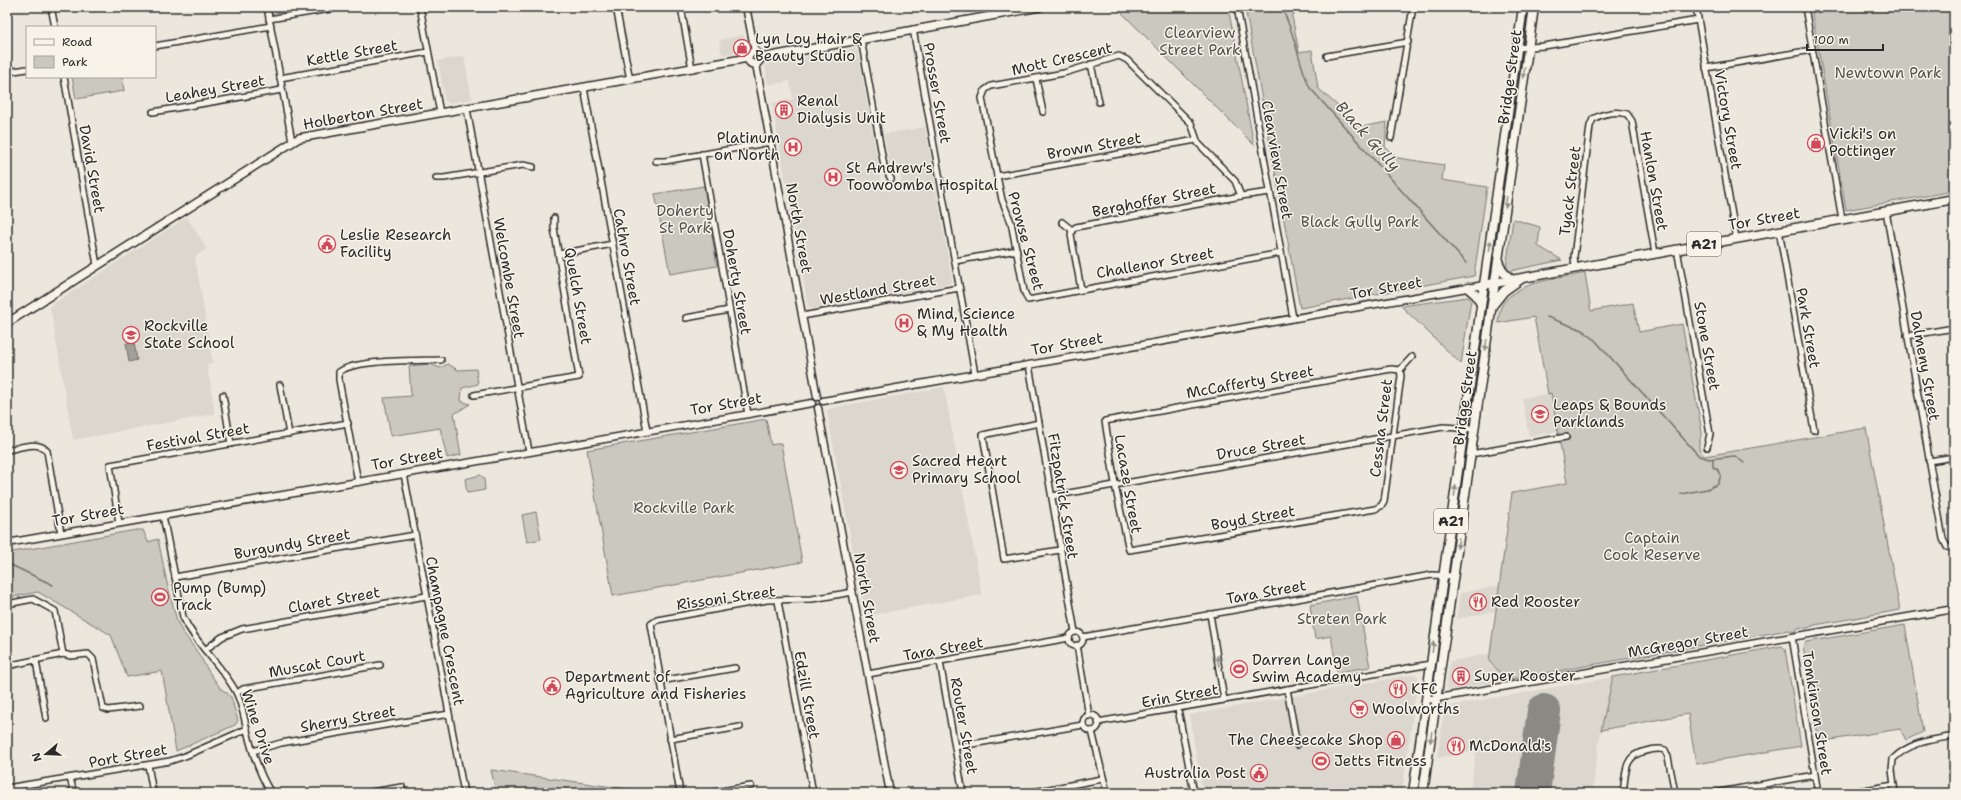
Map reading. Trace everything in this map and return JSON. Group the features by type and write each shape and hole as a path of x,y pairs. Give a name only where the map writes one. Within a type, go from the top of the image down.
{"main road":[{"path":"757,58 861,38 1040,7"},
{"name":"Bridge Street","path":"1413,793 1523,7"},
{"name":"Bridge Street","path":"1423,793 1534,7"},
{"name":"Holberton Street","path":"7,323 292,141 299,138 748,58 751,64 757,58"},
{"name":"Tor Street","path":"1484,285 1575,267 1954,199"},
{"path":"1498,262 1504,273 1511,279"},
{"name":"A21","path":"1492,307 1504,292 1523,277"},
{"path":"1468,288 1476,295 1481,304"}],"street":[{"path":"51,7 54,26"},
{"path":"267,7 292,141"},
{"path":"269,19 342,7"},
{"path":"420,7 440,113"},
{"path":"616,7 630,80"},
{"path":"681,7 692,69"},
{"name":"North Street","path":"746,7 757,58 817,397"},
{"name":"Clearview Street","path":"1237,7 1293,318"},
{"path":"1391,138 1413,7"},
{"name":"Victory Street","path":"1696,7 1736,238"},
{"path":"1805,7 1842,219"},
{"path":"1517,48 1528,48 1698,20"},
{"path":"156,46 271,26"},
{"name":"Prosser Street","path":"913,29 975,374"},
{"path":"861,38 884,166 891,179"},
{"path":"1327,56 1408,42"},
{"path":"1706,68 1812,50"},
{"name":"Kettle Street","path":"280,78 428,52"},
{"name":"Mott Crescent","path":"985,90 991,86 1064,73 1119,56 1127,60 1191,123 1195,132 1196,140 1235,181 1239,189 1240,196"},
{"path":"1092,64 1099,102"},
{"path":"7,72 26,69"},
{"name":"David Street","path":"64,78 97,265"},
{"path":"1036,79 1042,112"},
{"name":"Cathro Street","path":"584,88 647,431"},
{"name":"Leahey Street","path":"153,112 282,90"},
{"name":"Prowse Street","path":"985,90 982,98 1002,200 1011,222 1024,291 1028,300 1033,299"},
{"name":"Welcombe Street","path":"467,108 516,388 529,452"},
{"name":"Tyack Street","path":"1575,267 1574,257 1590,126 1593,118 1599,115 1619,112 1627,114"},
{"name":"Hanlon Street","path":"1627,114 1632,122 1655,253"},
{"name":"Brown Street","path":"997,176 1196,140"},
{"path":"656,161 771,142"},
{"name":"Doherty Street","path":"702,154 748,414"},
{"path":"436,178 478,173 523,165 533,167"},
{"path":"1240,196 1270,192"},
{"name":"Berghoffer Street","path":"1072,230 1076,227 1240,196"},
{"name":"Dalmeny Street","path":"1886,211 1943,539 1947,547 1954,548"},
{"name":"Quelch Street","path":"516,388 579,377 554,228 554,218"},
{"path":"1062,222 1072,230 1071,235 1080,289"},
{"name":"Park Street","path":"1779,230 1814,430"},
{"path":"559,254 613,244"},
{"name":"Stone Street","path":"1677,249 1710,434 1707,448"},
{"path":"955,261 1016,250"},
{"name":"Challenor Street","path":"1033,299 1080,289 1281,253"},
{"name":"Tor Street","path":"823,401 1484,285"},
{"name":"Westland Street","path":"802,316 959,288"},
{"path":"686,318 729,310"},
{"path":"1907,336 1954,328"},
{"name":"Cessna Street","path":"1381,506 1384,501 1401,376 1400,370 1412,357"},
{"path":"358,482 339,380 339,372 345,367 370,363 441,360"},
{"name":"Fitzpatrick Street","path":"1029,365 1075,632"},
{"name":"McCafferty Street","path":"1105,421 1391,369 1400,370"},
{"path":"280,385 289,434"},
{"path":"474,395 516,388"},
{"path":"223,395 231,444"},
{"path":"817,397 820,397 823,401 822,407 814,407 812,403 817,397"},
{"name":"Tor Street","path":"7,543 812,403"},
{"name":"North Street","path":"818,408 890,793"},
{"name":"Lacaze Street","path":"1105,421 1115,485 1128,550"},
{"name":"Festival Street","path":"119,523 110,465 348,423"},
{"path":"1039,423 983,435 1004,559 1060,550"},
{"name":"Druce Street","path":"1052,496 1443,427 1474,429"},
{"path":"1471,454 1566,437"},
{"path":"7,450 37,444 44,446 47,451 61,534"},
{"path":"1929,461 1954,457"},
{"name":"Champagne Crescent","path":"404,474 414,535 464,793"},
{"name":"Boyd Street","path":"1128,550 1367,511 1381,506"},
{"name":"Wine Drive","path":"163,516 183,617 191,632 224,672 236,693 245,716 253,752 268,792"},
{"name":"Burgundy Street","path":"174,577 414,535"},
{"name":"Tara Street","path":"1083,637 1432,574 1454,576"},
{"name":"Rissoni Street","path":"660,681 651,624 657,620 767,600 778,601 812,599 853,592"},
{"name":"Claret Street","path":"205,650 222,637 242,629 426,596"},
{"path":"7,604 33,599 55,611 63,654"},
{"name":"Edzill Street","path":"778,601 813,793"},
{"name":"McGregor Street","path":"1426,700 1954,609"},
{"path":"1210,614 1224,700"},
{"path":"1075,632 1081,634 1083,637 1082,642 1077,646 1072,644 1069,638 1071,634 1075,632"},
{"name":"Tomkinson Street","path":"1792,637 1818,793"},
{"name":"Tara Street","path":"868,674 1069,638"},
{"path":"1077,646 1089,716"},
{"path":"7,666 63,654 73,656 86,653 90,655 103,708 108,710 140,706"},
{"path":"36,661 46,718"},
{"name":"Router Street","path":"940,662 963,793"},
{"name":"Erin Street","path":"1098,722 1431,664"},
{"name":"Muscat Court","path":"236,693 243,690 380,665"},
{"path":"680,793 660,681 735,668"},
{"path":"1287,689 1297,745"},
{"path":"1178,709 1194,793"},
{"name":"Sherry Street","path":"253,752 281,743 449,714"},
{"path":"1089,716 1095,717 1098,722 1097,728 1092,731 1085,729 1083,725 1085,718 1089,716"},
{"path":"955,747 1083,725"},
{"path":"670,739 740,727"},
{"name":"Port Street","path":"7,788 148,765 185,756 247,729"},
{"path":"1092,731 1102,779 1107,793"},
{"path":"1895,793 1893,759 1901,751 1921,742 1954,736"},
{"path":"1624,793 1628,761 1636,752 1658,748 1665,750 1668,757 1674,793"},
{"path":"148,765 153,793"},
{"path":"1714,793 1815,775"},
{"path":"70,778 74,793"},
{"path":"1028,793 1102,779"},
{"path":"1846,793 1894,785"},
{"path":"709,793 751,786"},
{"path":"365,793 402,787"}],"shaded area":[{"path":"744,35 746,50 722,55 719,40"},
{"name":"St Andrew's Toowoomba Hospital","path":"857,48 883,191 896,188 901,181 900,174 890,166 884,134 925,127 952,280 949,284 812,309 808,306 772,103 793,99 790,81 768,85 765,66 768,63"},
{"path":"464,56 472,99 449,103 445,101 438,61"},
{"name":"Rockville State School","path":"187,217 207,249 195,257 213,363 207,365 215,414 73,440 50,306"},
{"path":"134,342 137,360 129,362 126,343"},
{"name":"Sacred Heart Primary School","path":"944,387 982,595 865,616 827,411 831,408"},
{"name":"Leaps & Bounds Parklands","path":"1551,393 1557,431 1529,436 1522,398"},
{"name":"Red Rooster","path":"1499,586 1496,611 1456,619 1460,593"},
{"name":"Super Rooster","path":"1489,654 1489,661 1507,680 1449,690 1446,687 1450,661"},
{"path":"1416,674 1418,677 1402,793 1203,793 1189,715"},
{"path":"1613,677 1601,730 1592,793 1470,793 1476,751 1437,758 1444,710 1448,706"}],"green space":[{"name":"Clearview Street Park","path":"1116,7 1228,7 1254,145"},
{"name":"Black Gully Park","path":"1245,7 1293,7 1294,15 1292,16 1299,52 1312,50 1318,88 1361,127 1387,122 1385,147 1398,158 1444,165 1442,180 1487,187 1474,276 1300,308"},
{"name":"Newtown Park","path":"1811,7 1954,7 1954,191 1846,210"},
{"path":"72,78 122,78 124,91 76,99"},
{"name":"Doherty St Park","path":"704,186 717,266 670,274 655,194"},
{"path":"1513,219 1540,227 1538,246 1562,260 1510,271 1506,268"},
{"name":"Captain Cook Reserve","path":"1585,273 1591,311 1633,303 1639,332 1682,324 1702,432 1699,448 1705,456 1866,428 1900,610 1815,625 1805,629 1803,627 1798,628 1796,632 1788,630 1507,680 1489,661 1512,493 1567,483 1551,393 1548,394 1534,317 1498,323 1500,309 1509,297 1528,285"},
{"path":"1468,297 1471,300 1461,364 1401,306"},
{"path":"430,364 440,368 448,364 458,370 476,369 478,384 462,388 461,401 470,404 454,414 461,455 447,458 440,428 391,436 384,398 411,396 409,366"},
{"name":"Rockville Park","path":"766,419 771,445 781,443 802,562 613,596 587,450"},
{"path":"480,475 484,478 485,490 467,493 465,479"},
{"path":"536,512 541,539 527,542 522,515"},
{"path":"143,530 148,542 158,539 177,621 182,631 221,689 231,697 238,721 235,725 176,751 162,671 127,677 111,635 38,592 7,598 7,553"},
{"name":"Streten Park","path":"1357,596 1370,667 1337,672 1331,636 1315,639 1310,605"},
{"path":"1905,625 1923,732 1906,740 1900,729 1818,742 1803,646 1806,642"},
{"path":"1782,646 1785,649 1801,746 1696,764 1688,714 1601,730 1613,677"},
{"path":"491,770 649,792 649,793 496,793"}],"waterway":[{"name":"Black Gully","path":"1281,7 1290,27 1302,68 1310,88 1466,263"},
{"path":"1547,317 1582,330 1593,338 1699,456 1709,459 1735,456 1744,463"},
{"path":"1681,494 1707,489 1718,484 1721,475 1718,470 1713,467 1713,459"},
{"path":"11,565 53,585"}],"runway":[{"path":"1533,793 1544,711"}],"place":[{"name":"Lyn Loy Hair & Beauty Studio","path":"742,48"},
{"name":"Renal Dialysis Unit","path":"784,110"},
{"name":"Vicki's on Pottinger","path":"1816,143"},
{"name":"Platinum on North","path":"793,147"},
{"name":"St Andrew's Toowoomba Hospital","path":"833,177"},
{"name":"Leslie Research Facility","path":"327,244"},
{"name":"Mind, Science & My Health","path":"904,323"},
{"name":"Rockville State School","path":"131,335"},
{"name":"Leaps & Bounds Parklands","path":"1540,414"},
{"name":"Sacred Heart Primary School","path":"899,470"},
{"name":"Pump (Bump) Track","path":"160,597"},
{"name":"Red Rooster","path":"1478,602"},
{"name":"Darren Lange Swim Academy","path":"1239,669"},
{"name":"Super Rooster","path":"1461,676"},
{"name":"Department of Agriculture and Fisheries","path":"552,686"},
{"name":"KFC","path":"1398,689"},
{"name":"Woolworths","path":"1359,709"},
{"name":"The Cheesecake Shop","path":"1396,740"},
{"name":"McDonald's","path":"1456,746"},
{"name":"Jetts Fitness","path":"1321,761"},
{"name":"Australia Post","path":"1259,773"}]}
